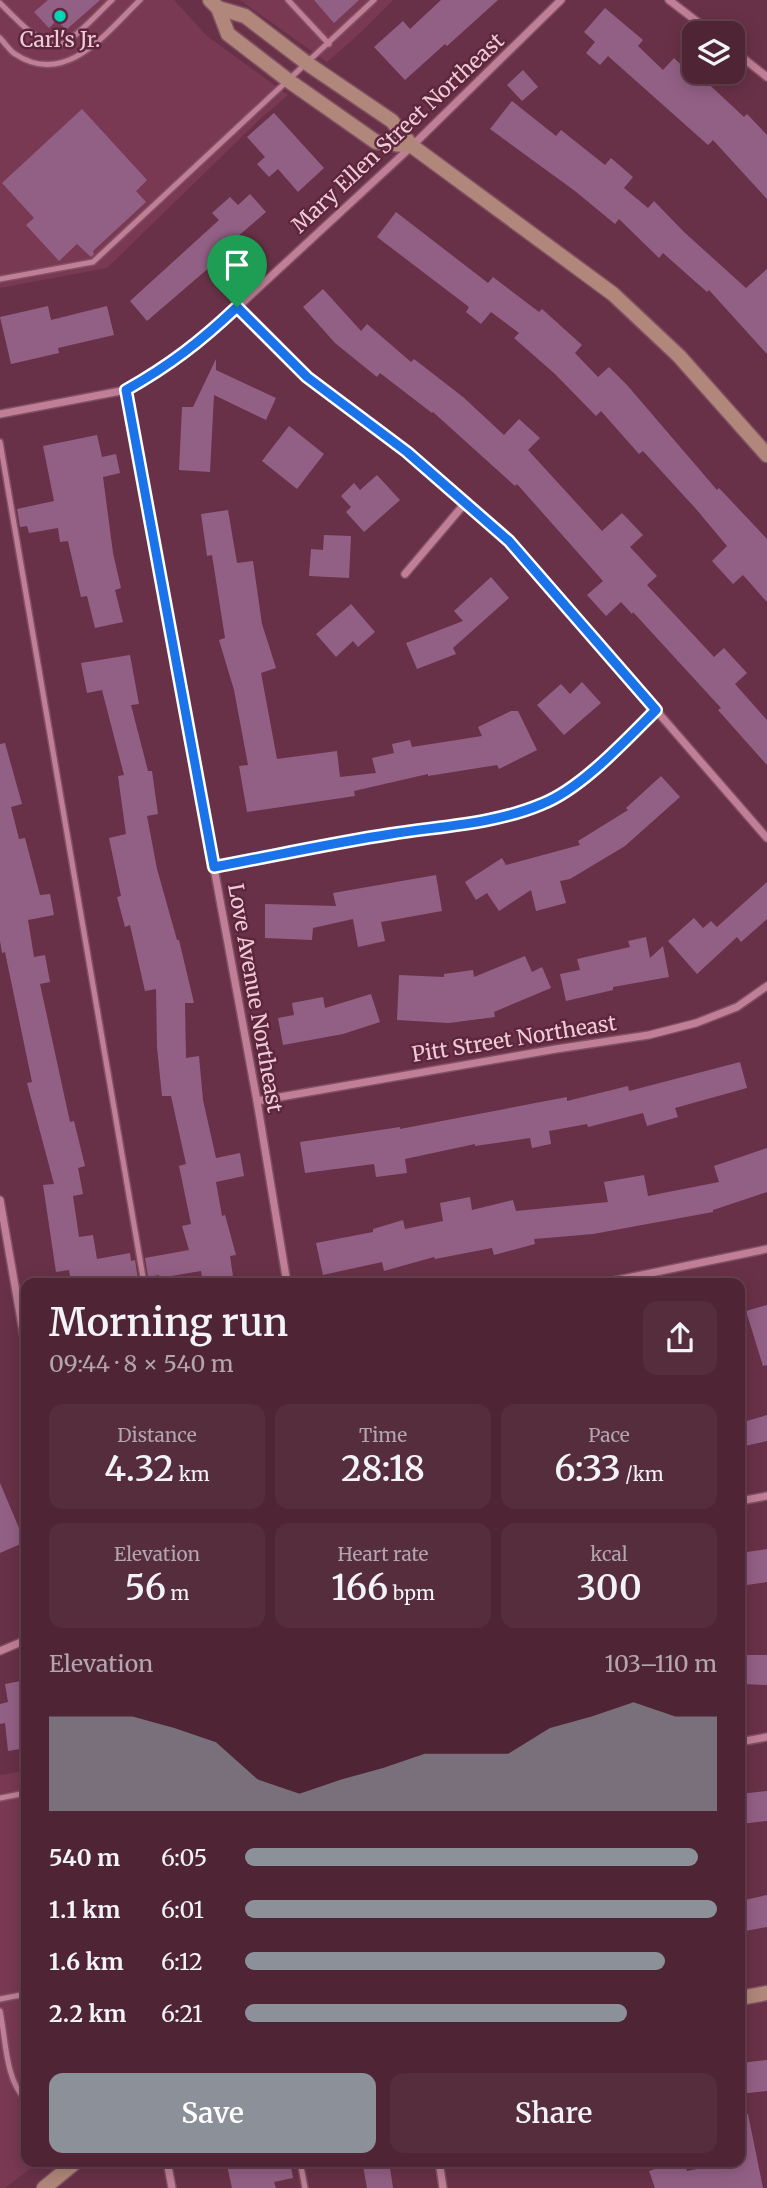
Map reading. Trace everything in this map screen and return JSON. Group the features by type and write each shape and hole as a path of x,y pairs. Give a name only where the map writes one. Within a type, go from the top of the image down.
{"street":[{"name":"Mary Ellen Street Northeast","path":"0,414 126,390 165,368 201,341 412,146 561,0"},
{"path":"669,0 696,21"},
{"path":"214,4 228,34 289,81 376,142 412,146"},
{"path":"214,4 245,16 308,64 392,121 412,146 613,294 679,356 767,455"},
{"path":"745,59 767,76"},
{"path":"237,307 307,377 407,452 509,541 767,838"},
{"name":"Love Avenue Northeast","path":"126,390 257,1101 286,1278"},
{"path":"405,574 466,502"},
{"path":"214,867 499,818 544,804 571,787 612,753 656,710"},
{"name":"Pitt Street Northeast","path":"257,1101 649,1035 696,1023 737,1007 767,985"},
{"path":"0,1200 21,1320"},
{"path":"627,1278 767,1249"},
{"path":"745,1500 767,1496"},
{"path":"0,1651 21,1642"},
{"path":"745,1741 767,1737"},
{"path":"745,1997 767,1993"},
{"path":"44,2188 70,2167"},
{"path":"168,2167 172,2188"},
{"path":"440,2167 443,2188"}],"lane":[{"path":"0,3 41,39 48,44 59,46 70,40 112,0"},
{"path":"0,38 15,54 41,64 60,64 79,57 140,0"},
{"path":"288,0 329,44"},
{"path":"0,279 93,262 374,0"},
{"path":"0,442 144,1278"},
{"path":"0,1798 21,1794"},
{"path":"0,1999 21,1995"},
{"path":"0,2011 10,2066 21,2096"},
{"path":"301,2167 305,2188"}],"shaded area":[{"path":"0,0 174,0 207,36 288,95 107,268 0,288"},
{"path":"240,0 393,0 327,62"},
{"path":"21,1772 21,2167 32,2167 5,2188 0,2188 0,1775"}],"building":[{"name":"Carl's Jr.","path":"48,0 100,0 66,30 57,20 49,28 34,12"},
{"path":"314,0 359,0 334,23"},
{"path":"441,0 498,0 405,80 374,47 403,21 410,29"},
{"path":"605,8 643,40 638,46 663,70 674,58 682,66 682,84 709,84 744,117 747,114 767,135 767,199 713,140 708,145 608,56 600,65 586,53 595,42 584,32"},
{"path":"523,70 538,87 522,101 507,85"},
{"path":"512,101 556,136 561,130 605,165 611,158 633,177 624,188 648,208 654,201 746,288 767,269 767,354 709,290 707,292 663,253 659,258 619,219 615,224 490,129"},
{"path":"82,109 147,180 136,191 146,202 93,251 91,257 77,244 59,261 26,225 34,218 2,183"},
{"path":"274,113 324,168 298,192 278,169 269,177 257,164 265,157 247,137"},
{"path":"250,194 266,212 229,244 232,248 147,321 130,301 219,220 212,213 230,197 238,205"},
{"path":"396,212 488,283 493,277 539,312 542,309 582,345 575,353 598,377 609,367 627,385 717,490 719,488 767,539 767,602 743,575 733,584 712,561 727,546 696,509 643,451 639,454 601,411 596,416 555,374 514,338 519,333 491,312 481,324 466,312 469,307 377,237"},
{"path":"323,289 361,331 367,324 411,362 414,359 463,397 504,435 519,419 540,438 528,450 602,531 622,513 643,535 630,547 657,576 647,585 714,657 724,648 747,673 735,684 767,720 767,765 718,710 721,708 633,612 632,614 621,602 606,616 587,595 603,581 517,484 515,486 433,412 380,373 377,377 335,343 303,307"},
{"path":"48,306 51,320 107,306 114,335 58,348 59,353 11,364 0,317"},
{"path":"216,359 216,370 276,398 266,420 214,395 210,472 179,470 182,407 193,407"},
{"path":"289,426 324,454 297,489 262,461"},
{"path":"97,435 102,457 116,454 120,473 103,477 113,553 121,588 115,590 123,622 95,628 87,596 81,597 68,541 60,542 58,528 29,533 27,526 20,527 17,509 54,501 43,446"},
{"path":"377,475 400,500 364,532 346,512 351,507 341,496 354,483 360,490"},
{"path":"228,510 237,563 253,561 262,624 276,668 261,673 277,759 337,751 340,777 376,773 372,758 394,753 392,744 410,740 412,747 482,736 478,727 511,711 518,711 537,750 499,769 497,765 428,774 354,791 355,796 247,812 239,766 248,765 234,690 219,640 225,638 212,555 207,556 201,514"},
{"path":"324,535 351,536 349,578 309,576 311,549 323,550"},
{"path":"491,577 509,598 453,648 456,654 417,669 406,643 463,621 454,611"},
{"path":"351,604 375,632 358,647 353,641 336,657 316,634"},
{"path":"130,655 139,704 131,705 148,771 152,771 158,814 147,816 157,869 179,940 194,1003 185,1003 186,1058 199,1056 203,1100 216,1158 240,1153 244,1176 216,1182 222,1216 225,1215 236,1255 230,1256 233,1278 202,1278 201,1271 159,1278 159,1275 148,1277 145,1258 189,1250 182,1226 191,1224 179,1166 186,1164 171,1096 162,1096 157,1047 156,989 145,991 130,925 125,927 117,897 121,896 109,838 126,834 118,776 124,775 102,690 87,693 81,663"},
{"path":"582,682 601,703 564,735 537,705 561,684 570,694"},
{"path":"5,743 22,804 11,807 19,839 25,838 40,895 50,894 54,915 28,920 34,957 45,955 50,982 40,984 70,1122 74,1121 85,1166 78,1168 83,1194 73,1196 79,1237 93,1235 97,1259 130,1253 131,1261 135,1260 138,1278 70,1278 69,1270 56,1272 43,1185 54,1184 27,1083 32,1082 5,952 2,953 0,941 0,744"},
{"path":"661,776 680,797 625,846 570,879 560,881 566,903 536,911 531,890 499,911 487,893 476,900 465,882 502,858 506,865 580,845 578,841 628,810 626,808"},
{"path":"436,875 442,911 381,922 385,941 358,947 353,919 313,928 312,940 265,938 265,904 336,906 333,893"},
{"path":"767,882 767,919 741,942 737,937 697,974 668,941 694,918 703,928 711,921 717,927"},
{"path":"646,937 650,958 663,946 669,977 613,987 613,990 566,1001 560,974 580,970 577,959 630,947 628,941"},
{"path":"525,956 532,972 542,967 551,988 494,1012 495,1017 449,1023 397,1020 399,975 444,977 444,974 473,970 474,977"},
{"path":"371,994 380,1022 343,1034 283,1045 278,1018 294,1015 292,1003 323,997 325,1008"},
{"path":"740,1062 747,1088 675,1108 678,1117 647,1126 643,1113 588,1127 587,1124 549,1131 551,1144 532,1148 530,1138 475,1144 405,1159 407,1173 376,1177 374,1164 305,1173 300,1142 400,1129 567,1097 567,1101 628,1086 629,1091"},
{"path":"767,1148 767,1192 713,1212 593,1234 534,1239 535,1244 494,1255 492,1248 435,1259 434,1257 384,1271 382,1262 323,1275 316,1243 373,1232 373,1229 403,1220 405,1229 443,1221 440,1203 470,1197 472,1210 513,1200 516,1211 608,1202 604,1182 644,1175 648,1196 719,1182 714,1166"},
{"path":"767,1305 767,1365 763,1366 746,1311"},
{"path":"767,1415 767,1441 745,1446 745,1422"},
{"path":"0,1483 21,1533 21,1544 0,1553"},
{"path":"767,1549 767,1582 745,1585 745,1552"},
{"path":"745,1655 767,1655 767,1685 745,1684"},
{"path":"21,1681 21,1749 8,1751 5,1723 0,1724 0,1704 8,1702 5,1684"},
{"path":"767,1791 767,1821 745,1823 745,1793"},
{"path":"767,1895 767,1927 745,1931 745,1900"},
{"path":"767,2060 767,2091 745,2093 745,2062"},
{"path":"745,2114 748,2114 763,2188 655,2188 649,2171 661,2167 686,2167 687,2171 707,2167 745,2167"},
{"path":"227,2167 291,2167 293,2178 274,2182 276,2188 232,2188"},
{"path":"363,2167 390,2167 393,2188 367,2188"}],"place":[{"name":"Carl's Jr.","path":"60,16"}],"route":[{"path":"237,307 307,377 407,452 509,541 656,710 612,753 571,787 544,804 499,818 214,867 126,390 165,368 201,341 237,307"}]}
